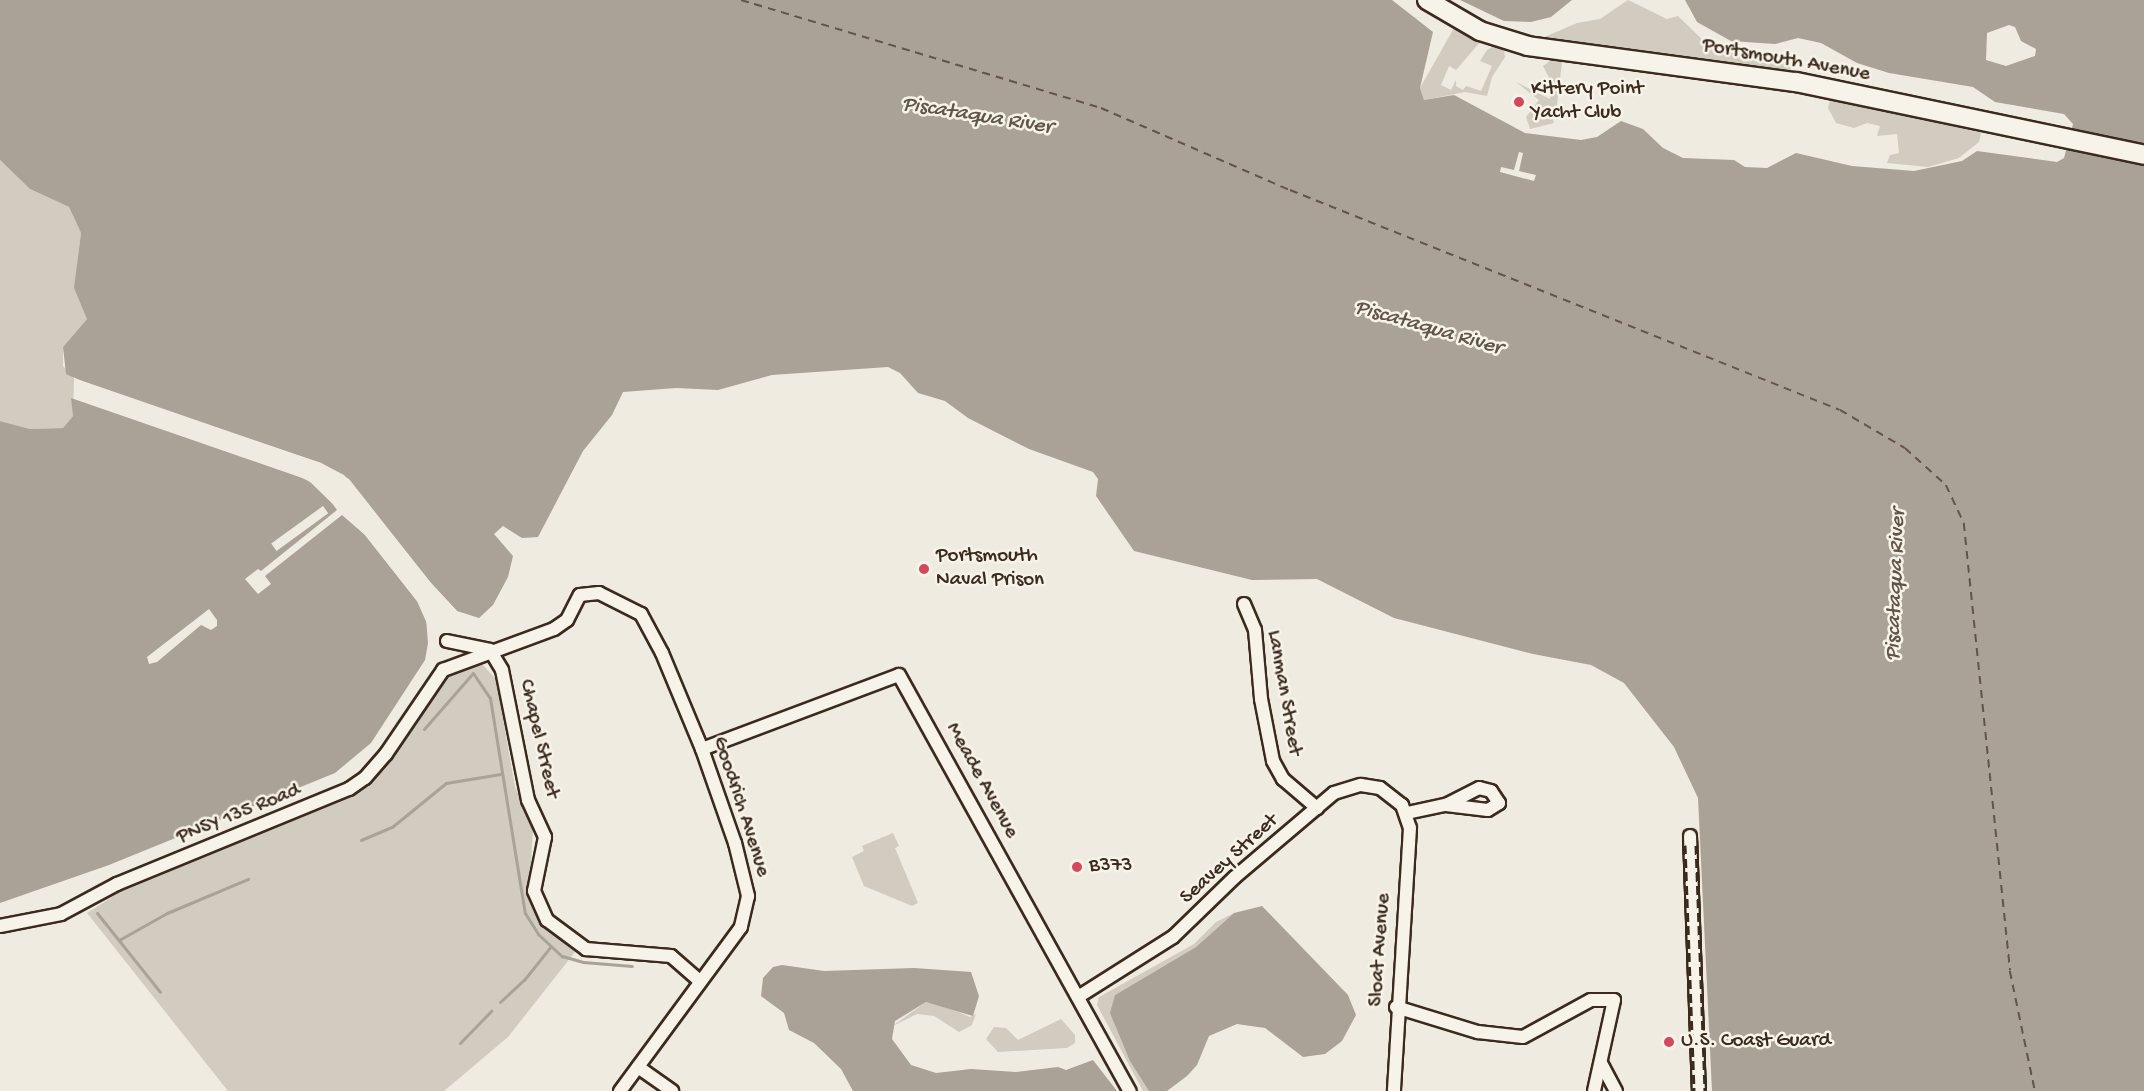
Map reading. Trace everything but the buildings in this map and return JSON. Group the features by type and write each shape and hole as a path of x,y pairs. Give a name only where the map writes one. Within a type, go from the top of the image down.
{"main road":[{"name":"Portsmouth Avenue","path":"1426,0 1480,31 1528,46 1796,82 2144,155"}],"street":[{"name":"Goodrich Avenue","path":"490,650 562,624 577,598 588,592 607,596 641,614 702,749 735,843 748,896 741,927 620,1091"},
{"name":"Lanman Street","path":"1244,604 1255,630 1261,699 1273,761 1283,779 1317,808"},
{"path":"447,641 490,650"},
{"name":"PNSY 135 Road","path":"0,926 61,914 117,884 349,789 365,778 386,754 443,670 490,650"},
{"name":"Chapel Street","path":"490,650 502,670 528,800 545,837 534,891 547,920 586,949 670,956 700,981"},
{"name":"Meade Avenue","path":"702,749 899,675 1130,1091"},
{"name":"Seavey Street","path":"1078,997 1173,937 1235,878 1343,788 1361,785 1388,792 1407,813"},
{"path":"1407,813 1446,805"},
{"name":"Sloat Avenue","path":"1394,1091 1396,1007 1410,834 1407,813"},
{"path":"1690,836 1699,1091"},
{"path":"1396,1007 1478,1032 1523,1037 1591,1000 1614,1000 1594,1091"},
{"path":"1601,1063 1616,1091"},
{"path":"638,1067 672,1091"}],"shaded area":[{"path":"1628,0 1667,19 1678,16 1704,41 1721,49 1794,55 1790,72 1540,39 1577,23 1600,19"},
{"path":"1454,28 1481,41 1456,70 1449,66 1441,85 1451,90 1456,80 1456,86 1463,90 1466,86 1481,91 1492,66 1480,61 1487,50 1494,46 1504,50 1505,57 1492,77 1487,96 1465,92 1424,100 1420,88"},
{"path":"1554,58 1562,62 1556,114 1551,114 1554,123 1530,129 1526,117 1539,100 1516,82 1550,99 1552,83 1543,66"},
{"path":"1831,96 1981,133 1979,142 1959,158 1928,167 1887,163 1890,155 1899,153 1897,134 1877,136 1880,126 1867,123 1854,128 1836,123 1828,108"},
{"path":"0,160 30,189 69,207 81,233 77,266 87,319 63,347 63,366 74,378 73,416 63,428 30,429 0,421"},
{"path":"481,663 496,679 515,787 533,828 529,898 544,927 575,952 508,1037 444,1091 228,1091 87,913 120,892 351,797 372,784 447,676"},
{"path":"893,833 899,846 895,848 918,903 912,906 864,886 852,857 864,851 862,846"},
{"path":"1234,913 1196,947 1115,995 1126,1048 1149,1091 1143,1091 1097,1005 1099,997 1194,944 1216,922"},
{"path":"926,1002 943,1005 970,1017 976,1014 972,1025 959,1032 934,1016 917,1014 891,1027"},
{"path":"1061,1019 1075,1035 1075,1043 1067,1048 998,1052 986,1039 994,1027 1006,1028 1018,1040"}],"water":[{"name":"Piscataqua River","path":"0,0 1392,0 1433,32 1420,88 1424,100 1454,95 1525,133 1581,140 1597,137 1621,121 1643,129 1663,148 1683,158 1734,160 1745,167 1767,168 1796,153 1852,166 1914,171 1962,161 1977,151 2057,162 2064,158 2073,124 2064,114 1995,102 1973,87 1889,73 1857,63 1821,43 1798,38 1775,44 1731,41 1697,22 1685,0 2144,0 2144,1091 1712,1091 1698,798 1674,747 1624,683 1591,665 1533,654 1394,618 1317,579 1252,580 1134,551 1096,496 1098,479 1093,472 1029,449 968,418 945,401 918,393 900,373 888,367 772,375 718,390 676,388 623,392 612,415 583,451 538,537 522,538 503,526 494,534 513,556 508,577 493,605 479,618 457,611 431,583 349,479 321,463 104,391 66,374 63,347 87,319 74,288 81,233 69,207 30,189 0,160","holes":["2009,25 2015,27 2021,41 2036,49 2035,56 2006,66 1986,60 1987,33"]},
{"path":"1460,0 1572,0 1551,17 1531,22 1504,21"},
{"path":"71,398 308,480 365,535 417,601 426,618 428,643 425,660 371,743 335,773 109,865 0,903 0,421 30,429 63,428 73,416"},
{"path":"1262,906 1348,995 1356,1015 1342,1041 1325,1054 1303,1057 1265,1028 1237,1024 1209,1036 1197,1065 1187,1076 1167,1091 1149,1091 1130,1061 1110,1013 1115,995 1196,947 1234,913"},
{"path":"782,965 824,971 914,968 971,972 979,996 973,1016 926,1002 895,1021 892,1039 911,1065 936,1073 971,1069 1016,1072 1058,1067 1066,1070 1093,1060 1117,1091 853,1091 841,1069 814,1043 789,1030 784,1013 761,996 763,978 773,967"}],"pier":[{"path":"1519,152 1523,153 1519,171 1536,175 1534,181 1500,172 1501,167 1514,170"},
{"path":"74,378 321,463 344,475 431,583 457,611 451,610 428,585 342,477 320,466 103,394"},
{"path":"71,395 309,477 367,533 419,599 431,624 428,626 417,601 365,535 342,515 265,576 271,584 258,594 245,579 258,569 261,571 337,510 332,503 314,484 293,473"},
{"path":"323,506 328,513 277,551 271,544"},
{"path":"209,609 217,620 217,626 211,630 201,625 157,662 149,664 147,657"}],"waterway":[{"path":"424,729 473,673 490,698 525,913 538,934 562,956 583,962 632,966"},
{"path":"361,840 392,827 446,783 500,774"},
{"path":"119,940 167,913 248,879"},
{"path":"97,913 160,992"},
{"path":"500,1002 524,980 551,946"},
{"path":"460,1043 491,1011"}],"ferry route":[{"path":"741,0 1101,108 1290,190 1840,410 1905,448 1946,485 1964,523 2010,971 2035,1091"}],"railway":[{"path":"1685,845 1694,1091"},
{"path":"1696,845 1705,1091"}],"place":[{"name":"Kittery Point Yacht Club","path":"1519,102"},
{"name":"Portsmouth Naval Prison","path":"924,569"},
{"name":"B373","path":"1077,867"},
{"name":"U.S. Coast Guard","path":"1669,1042"}]}
